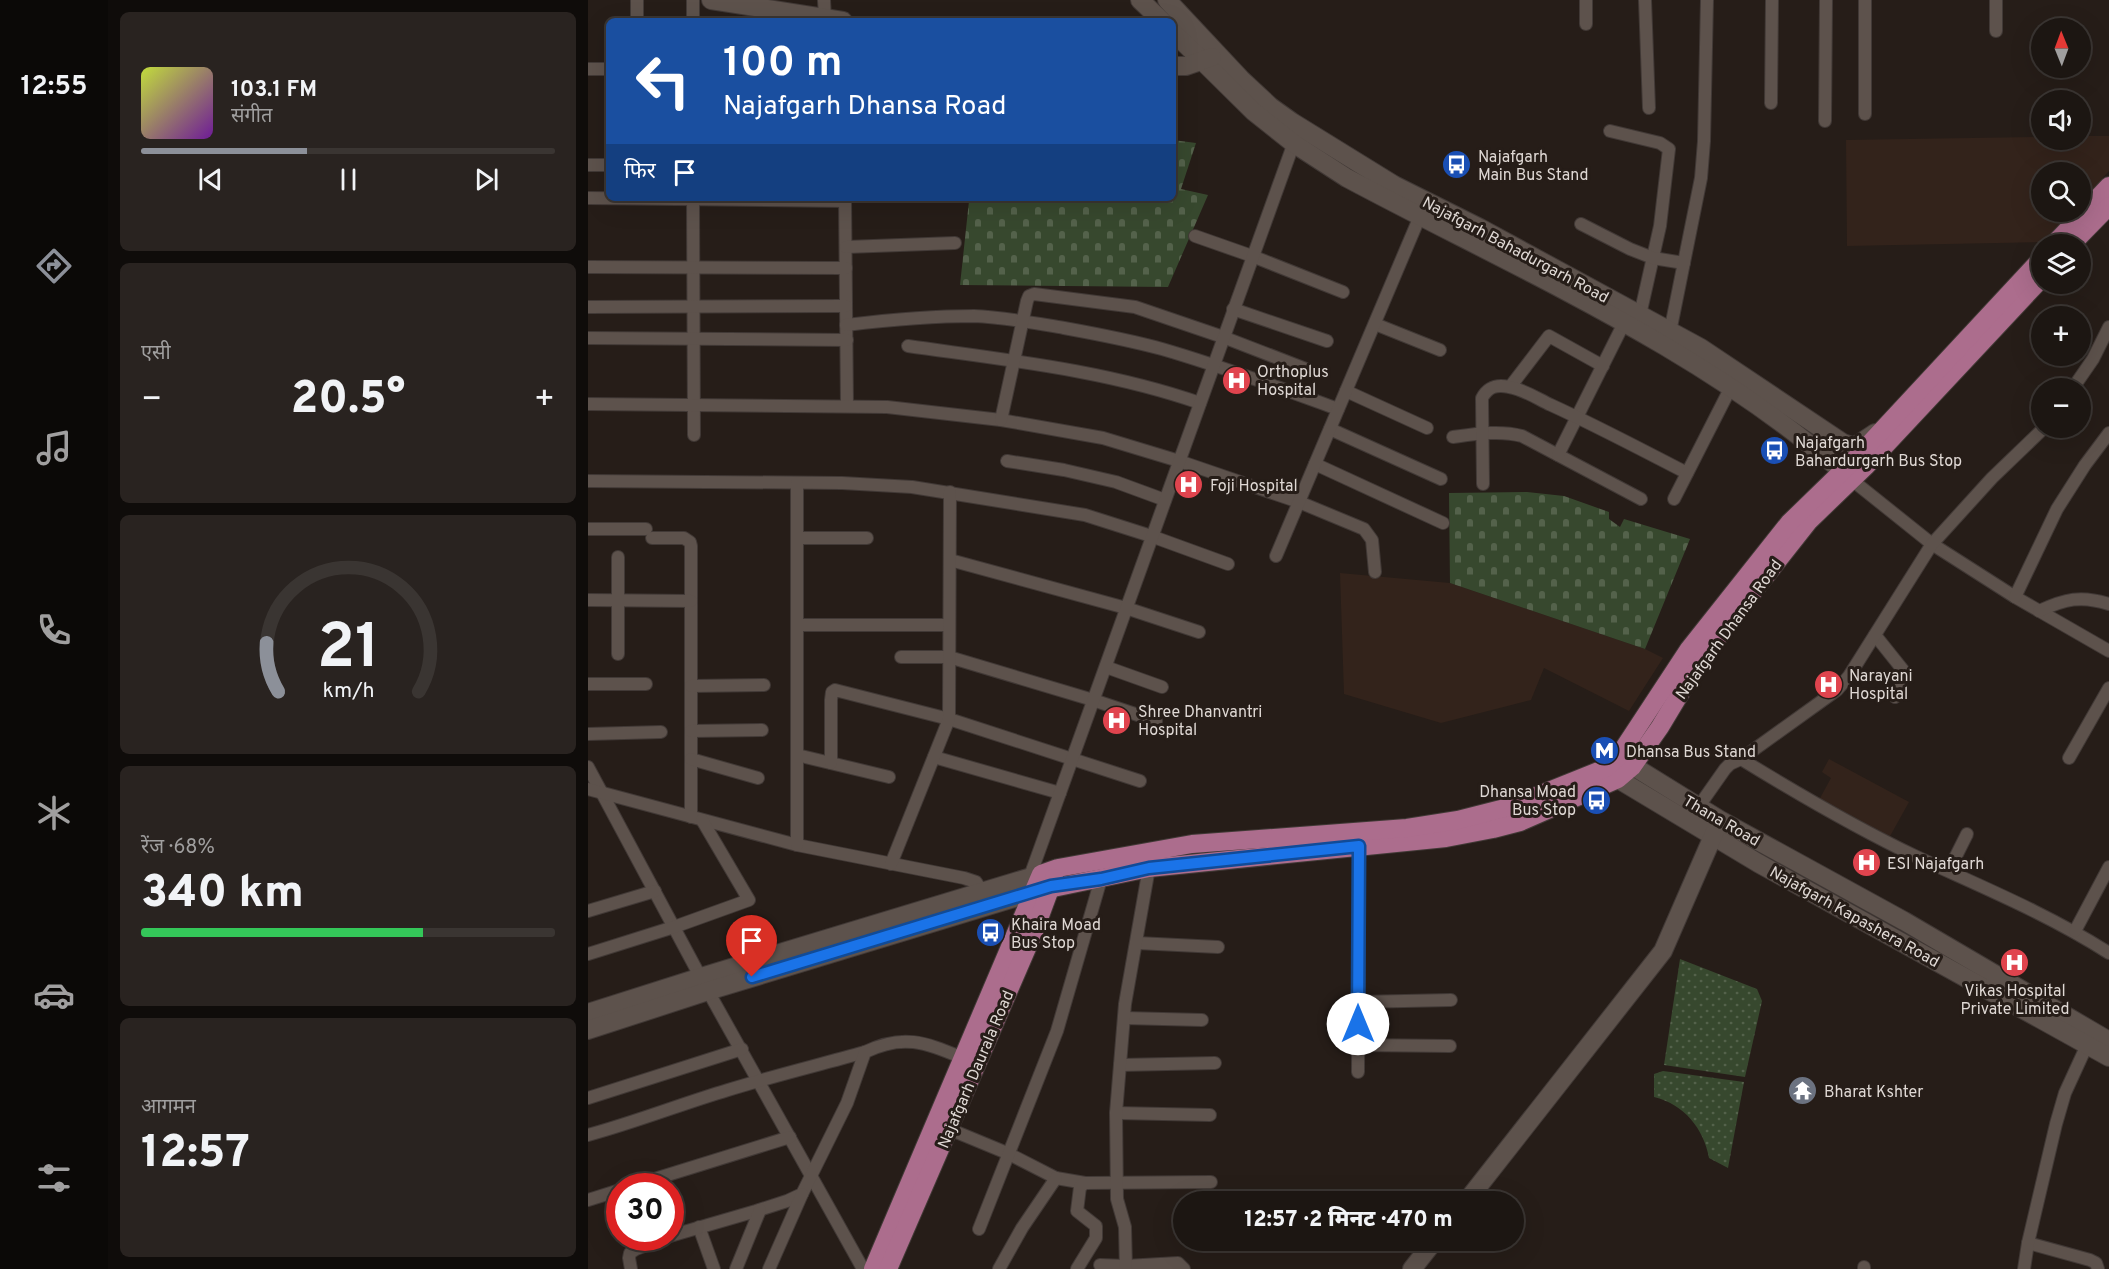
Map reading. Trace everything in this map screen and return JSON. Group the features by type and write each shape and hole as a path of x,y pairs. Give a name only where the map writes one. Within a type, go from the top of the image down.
{"main road":[{"path":"711,0 824,9 838,18"},
{"path":"1140,0 1158,18"},
{"name":"Najafgarh Bahadurgarh Road","path":"1169,1 1210,58 1254,112 1394,185 1424,208 1480,228 1632,319 1785,425 1847,476"},
{"name":"Najafgarh Bahadurgarh Road","path":"1176,34 1210,58"},
{"path":"1176,66 1186,66 1210,58"},
{"path":"2063,234 2109,186"},
{"path":"2082,234 2109,206"},
{"path":"1847,476 1859,455 2031,270"},
{"path":"588,1030 705,984 983,893 1039,883 1101,879 1149,868 1446,838 1520,822 1618,766 1689,649 1789,523 1847,476 1910,418 2031,290"},
{"name":"Najafgarh Bahadurgarh Road","path":"1632,319 1671,332 1701,348 1843,443 1854,447 1888,423"},
{"path":"588,1013 705,984 1039,883 1058,868 1192,844 1407,828 1458,820 1509,807 1618,766"},
{"name":"Thana Road","path":"1618,766 1699,806 1720,820 1904,921 2109,1041"},
{"name":"Najafgarh Kapashera Road","path":"1618,766 1713,838 2109,1057"},
{"path":"1475,1191 1663,951 1720,820"},
{"name":"Najafgarh Daurala Road","path":"873,1269 1039,883"},
{"name":"Najafgarh Daurala Road","path":"888,1269 1034,932 1039,883"},
{"path":"1412,1269 1426,1251"}],"street":[{"path":"637,0 637,18"},
{"path":"693,0 693,18"},
{"path":"1586,0 1586,24"},
{"path":"1645,0 1649,108"},
{"path":"1671,332 1701,178 1707,0"},
{"path":"1771,103 1772,0"},
{"path":"1825,121 1826,0"},
{"path":"1865,0 1865,114"},
{"path":"1996,0 1996,31"},
{"path":"1161,18 1169,1"},
{"path":"588,69 605,69"},
{"path":"1558,455 1603,366 1632,319 1653,258 1660,226 1669,148 1660,143 1610,131"},
{"path":"1039,883 1060,793 1297,135"},
{"path":"588,165 606,165"},
{"path":"588,198 606,198"},
{"path":"693,201 694,435"},
{"path":"845,201 847,406"},
{"path":"1276,556 1424,208"},
{"path":"1581,224 1653,258 1684,263"},
{"path":"1195,236 1343,292"},
{"path":"846,247 955,243"},
{"path":"588,267 846,268"},
{"path":"1001,420 1027,301 1029,296 1034,294 1135,307 1223,337 1305,369"},
{"path":"588,307 846,306"},
{"path":"1233,309 1327,341"},
{"path":"846,325 974,316 1023,321 1118,338 1213,365 1338,409"},
{"path":"1375,324 1440,350"},
{"path":"2080,378 2109,327"},
{"path":"1510,387 1549,336 1603,366"},
{"path":"588,338 847,340"},
{"path":"908,346 1014,360 1108,376 1162,389 1200,403"},
{"path":"1483,484 1482,398 1490,388 1510,387 1576,417 1687,473"},
{"path":"1674,499 1731,387"},
{"path":"1346,391 1427,428"},
{"path":"588,404 847,406 914,409 1001,420 1103,438 1299,502 1357,526 1369,534 1374,550 1374,572"},
{"path":"1330,429 1441,479"},
{"path":"1453,436 1482,433 1515,434 1641,499"},
{"path":"2015,597 2056,510 2109,433"},
{"path":"1699,806 1730,764 1741,759 1837,690 1849,675 1932,544 1992,478 2034,438"},
{"path":"1007,461 1064,470 1116,482 1165,500"},
{"path":"1315,464 1443,523"},
{"path":"1847,476 1932,544 2015,597 2109,651"},
{"path":"588,481 875,484 950,492 1085,515 1228,564"},
{"path":"797,483 797,846"},
{"path":"891,864 949,719 950,492"},
{"path":"588,529 684,538 690,542 691,759 697,819 748,900 674,927 588,954"},
{"path":"798,538 867,538"},
{"path":"618,557 618,654"},
{"path":"950,560 1126,608 1198,632"},
{"path":"2039,611 2076,598 2109,604"},
{"path":"588,600 691,601"},
{"path":"797,625 949,625"},
{"path":"1875,634 1902,670 1903,677 1895,698"},
{"path":"901,657 949,657 1156,721"},
{"path":"1106,668 1162,687"},
{"path":"588,684 646,684"},
{"path":"691,686 764,685"},
{"path":"2069,758 2109,688"},
{"path":"831,763 831,700 832,692 835,690 949,719 1140,781"},
{"path":"691,731 762,730"},
{"path":"588,734 661,732"},
{"path":"797,755 889,777"},
{"path":"934,757 1060,793"},
{"path":"691,759 758,778"},
{"path":"1741,759 1816,805 1918,857 2075,931 2109,953"},
{"path":"588,767 592,793 655,891 863,1269"},
{"path":"592,793 797,846 970,880 976,882 983,893"},
{"path":"1949,870 1967,834"},
{"path":"1358,1071 1359,846"},
{"path":"2075,931 2109,867"},
{"path":"1126,1268 1125,1227 1117,1199 1116,1113 1124,1018 1149,868"},
{"path":"979,1229 1007,1153 1057,1031 1101,879"},
{"path":"588,911 655,891"},
{"path":"1137,943 1218,947"},
{"path":"1359,1002 1451,1000"},
{"path":"1124,1018 1202,1020"},
{"path":"588,1135 760,1080 895,1042 911,1041 926,1044 963,1058"},
{"path":"1358,1045 1450,1046"},
{"path":"2024,1269 2056,1124 2065,1094 2087,1045"},
{"path":"588,1098 742,1049"},
{"path":"769,1269 802,1194 847,1103 865,1052"},
{"path":"1120,1065 1215,1063"},
{"path":"1116,1113 1210,1115"},
{"path":"949,1129 1007,1153 1056,1178 1085,1183 1117,1184 1211,1182"},
{"path":"674,1173 790,1137"},
{"path":"999,1269 1022,1228 1056,1178"},
{"path":"1077,1269 1097,1233 1096,1226 1077,1211 1080,1187 1085,1183"},
{"path":"684,1232 760,1210 802,1194"},
{"path":"588,1200 606,1195"},
{"path":"736,1269 760,1210"},
{"path":"699,1227 714,1269"},
{"path":"2028,1243 2090,1260 2096,1263 2098,1269"},
{"path":"631,1269 628,1258 633,1251"},
{"path":"1100,1265 1126,1268 1178,1263 1184,1269"}],"shaded area":[{"path":"2091,136 2109,136 2109,171 2091,191 2091,162 2031,162 2031,222 2063,222 2051,234 2031,234 2031,242 1847,246 1846,140 2031,137 2031,150 2091,150"},
{"path":"1340,573 1450,583 1645,649 1663,658 1629,711 1544,668 1531,700 1441,723 1344,694"},
{"path":"1829,759 1909,802 1889,838 1819,800 1831,778 1822,772"}],"green space":[{"path":"1176,140 1196,143 1181,189 1208,195 1168,287 960,285 969,201 1176,201"},
{"path":"1527,492 1564,496 1609,512 1609,519 1620,527 1624,519 1690,539 1645,649 1450,583 1449,493"},
{"path":"1680,959 1757,989 1762,1001 1745,1077 1664,1065"},
{"path":"1663,1071 1744,1082 1728,1168 1709,1158 1703,1137 1691,1119 1675,1105 1654,1097 1654,1074"}],"place":[{"name":"Najafgarh Main Bus Stand","path":"1457,165"},
{"name":"Orthoplus Hospital","path":"1236,380"},
{"name":"Najafgarh Bahardurgarh Bus Stop","path":"1774,451"},
{"name":"Foji Hospital","path":"1189,485"},
{"name":"Narayani Hospital","path":"1828,684"},
{"name":"Shree Dhanvantri Hospital","path":"1117,720"},
{"name":"Dhansa Bus Stand","path":"1605,751"},
{"name":"Dhansa Moad Bus Stop","path":"1597,800"},
{"name":"ESI Najafgarh","path":"1866,863"},
{"name":"Khaira Moad Bus Stop","path":"990,933"},
{"name":"Vikas Hospital Private Limited","path":"2015,962"},
{"name":"Bharat Kshter","path":"1803,1091"}],"route":[{"path":"752,977 1051,886 1101,879 1149,868 1359,846 1358,1024"}]}
